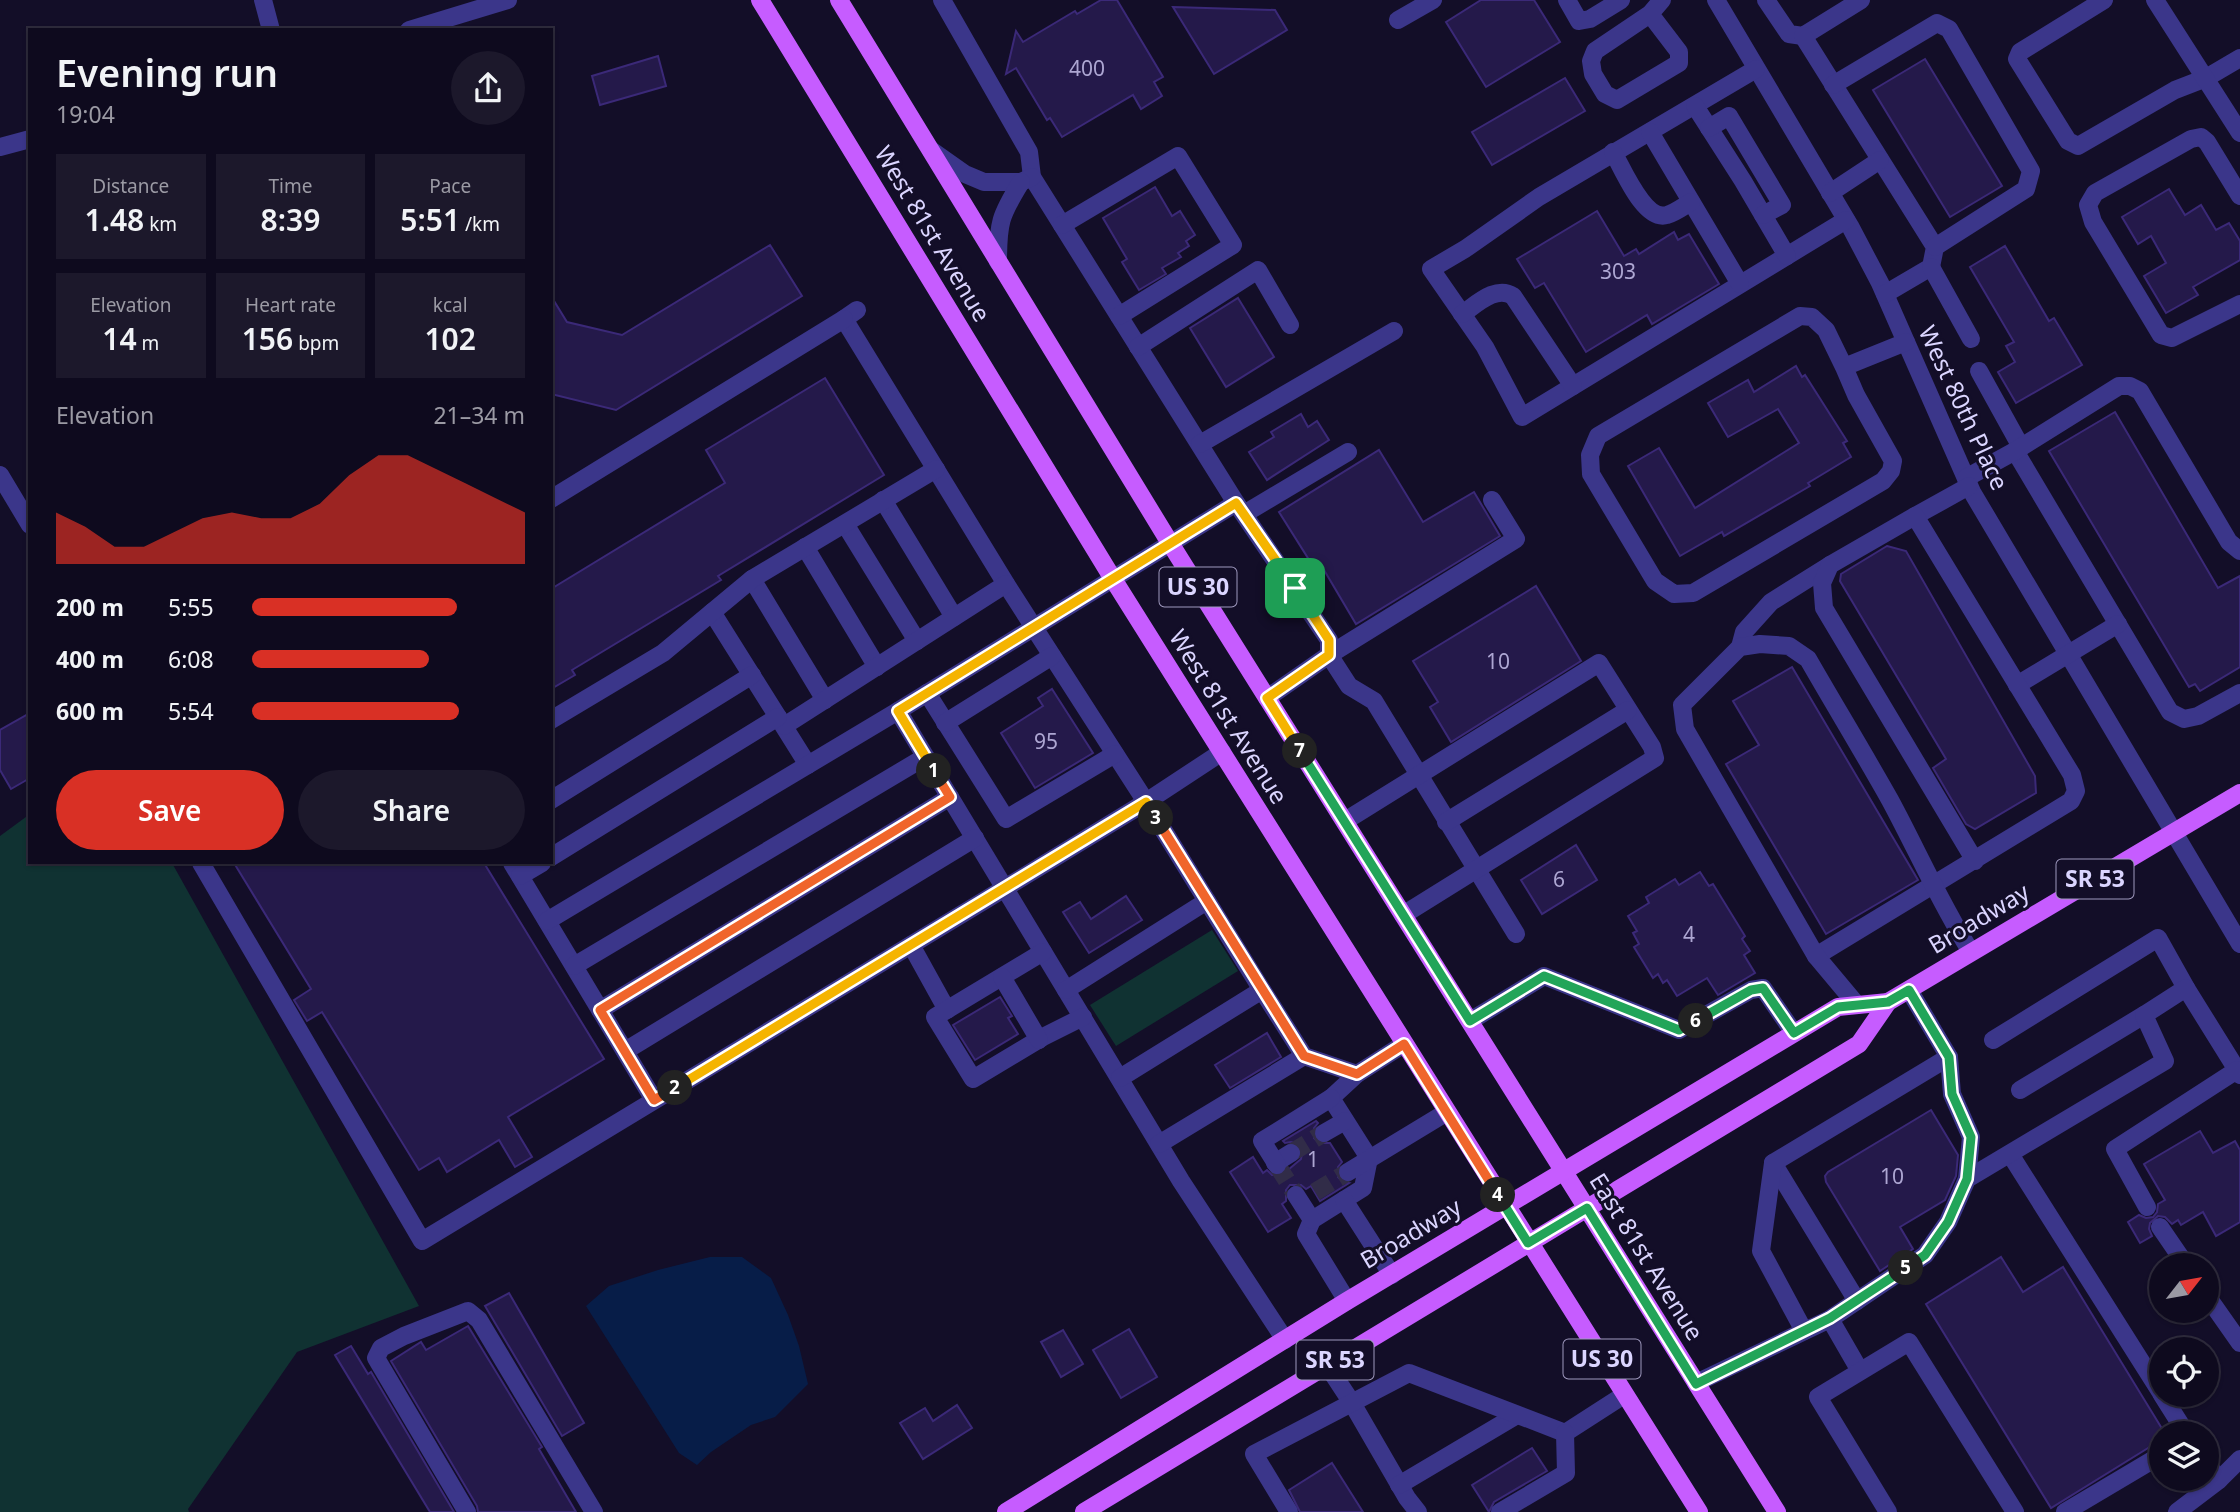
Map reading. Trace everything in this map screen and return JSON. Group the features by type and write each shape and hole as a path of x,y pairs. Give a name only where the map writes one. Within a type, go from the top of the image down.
{"main road":[{"name":"West 81st Avenue","path":"760,0 1113,579 1505,1206"},
{"name":"West 81st Avenue","path":"839,0 1170,543 1564,1170"},
{"name":"Broadway","path":"1006,1512 1021,1506 1347,1301 1838,1007 1888,1002 2240,793"},
{"name":"Broadway","path":"1084,1512 1859,1044 1888,1002"},
{"name":"East 81st Avenue","path":"1564,1170 1777,1512"},
{"name":"US 30","path":"1505,1206 1699,1512"}],"street":[{"path":"263,0 270,28"},
{"path":"416,28 508,0"},
{"path":"942,0 1029,152 1027,180 1005,208 998,229 998,262"},
{"path":"1398,20 1433,0"},
{"path":"1567,0 1579,21 1590,19 1621,0"},
{"name":"West 80th Place","path":"1716,0 1846,220 1885,295 1967,482 2240,944"},
{"path":"1766,0 1789,34 1803,36 1861,0"},
{"path":"2104,0 2020,52 2017,59 2068,141 2078,146 2175,90 2206,78 2240,58"},
{"path":"2155,0 2240,133"},
{"path":"1656,7 1679,52 1679,63 1617,100 1605,94 1593,74 1591,61 1595,51 1656,7"},
{"path":"1833,85 1937,23 1949,29 2031,172 2026,189 1935,247 1930,267 1971,339"},
{"path":"1803,36 1935,247"},
{"path":"1756,69 1539,197 1465,249 1431,269 1485,347 1522,417 1846,220"},
{"path":"1695,106 1787,256"},
{"path":"1650,132 1740,284"},
{"path":"2240,196 2207,142 2201,137 2192,139 2095,193 2088,205 2093,222 2161,335 2172,338 2240,304"},
{"path":"0,147 28,140"},
{"path":"929,150 978,180 1027,180"},
{"path":"1614,152 1641,202 1654,215 1666,216 1691,202"},
{"path":"1062,225 1178,156 1233,245 1119,316"},
{"path":"1830,193 1880,160"},
{"path":"1027,180 1062,225 1240,509 1329,640 1329,655 1349,686 1374,701 1516,934"},
{"path":"1885,295 1930,267"},
{"path":"1138,347 1258,270 1290,325"},
{"path":"1462,314 1499,291 1507,292 1513,296 1573,386"},
{"path":"553,498 851,315 936,469 1006,584 1304,1056 1357,1074"},
{"path":"1800,316 1812,317 1826,330 1844,367 1856,395 1893,461 1891,471 1883,481 1693,593 1674,594 1655,581 1591,474 1590,455 1598,436 1800,316"},
{"path":"1200,444 1394,331"},
{"path":"1844,367 1906,342"},
{"path":"1979,371 2018,449 2170,712 2184,719 2191,718 2240,693"},
{"path":"1857,1005 1816,956 1685,730 1682,705 1740,647 1744,632 1771,602 1915,516 2119,386 2130,386 2140,391 2229,542 2240,551"},
{"path":"547,921 898,711 1170,543 1348,452"},
{"path":"553,719 663,653 751,579 936,469"},
{"path":"0,475 28,522"},
{"path":"883,500 954,617"},
{"path":"1267,698 1329,655 1516,539 1492,500"},
{"path":"1816,956 2071,801 2076,791 2072,775 1915,516"},
{"path":"845,524 917,641"},
{"path":"805,547 877,667"},
{"path":"1830,565 1822,583 1825,608 1975,860"},
{"path":"751,579 825,700"},
{"path":"553,856 781,722 825,700 1006,584"},
{"path":"712,612 808,765"},
{"path":"2017,685 2118,624"},
{"path":"1740,647 1760,644 1789,646 1808,659 1889,799 1946,912 1971,952"},
{"path":"945,723 1052,656"},
{"path":"1345,821 1600,663 1655,758 1403,915"},
{"path":"553,799 752,675"},
{"path":"927,693 1006,819 1115,754"},
{"path":"1446,822 1628,710"},
{"path":"898,711 1181,1181 1286,1340"},
{"path":"202,864 422,1241 1146,802 1222,752"},
{"path":"574,966 925,757"},
{"path":"600,1010 950,797"},
{"path":"625,1051 975,838"},
{"path":"538,864 516,869 654,1100"},
{"path":"1066,989 1207,901"},
{"path":"1993,1040 2158,938 2239,1071 2115,1149 2147,1207"},
{"path":"911,945 947,1010"},
{"path":"1044,952 935,1017 973,1079 1083,1017"},
{"path":"1470,1021 1544,976 1679,1030 1751,990 1763,988 1794,1033"},
{"path":"1002,977 1039,1040"},
{"path":"2020,1090 2186,988"},
{"path":"1120,1078 1262,990"},
{"path":"1696,1384 1830,1318 1857,1301 1925,1255 1948,1222 1967,1179 1971,1137 1952,1094 1949,1057 1909,990"},
{"path":"1967,1179 2165,1060 2144,1015"},
{"path":"1281,1160 1262,1142 1331,1098 1357,1074 1404,1044"},
{"path":"1159,1144 1304,1056"},
{"path":"1773,1163 1949,1057"},
{"path":"1311,1220 1363,1188 1369,1158 1331,1098"},
{"path":"1348,1172 1447,1112"},
{"path":"1324,1133 1345,1121"},
{"path":"2010,1154 2149,1373"},
{"path":"1773,1163 1857,1301"},
{"path":"1773,1163 1760,1251 1804,1331"},
{"path":"1304,1196 1311,1220 1306,1234 1347,1301"},
{"path":"1344,1200 1392,1275"},
{"path":"2160,1227 2178,1253"},
{"path":"467,1512 376,1359 381,1348 468,1311 480,1320 594,1512"},
{"path":"2219,1313 2240,1343"},
{"path":"1830,1318 1860,1371"},
{"path":"1888,1512 1818,1397 1909,1342 2015,1512"},
{"path":"1326,1365 1418,1512"},
{"path":"1290,1512 1254,1454 1409,1373 1565,1433"},
{"path":"1565,1433 1624,1395"},
{"path":"1399,1485 1517,1415"},
{"path":"1500,1512 1566,1473 1565,1433"},
{"path":"2219,1480 2240,1459"},
{"path":"2066,1512 2149,1462"},
{"path":"2177,1512 2205,1491"}],"green space":[{"path":"28,815 28,864 173,864 419,1306 297,1352 188,1509 189,1512 0,1512 0,836"},
{"path":"1212,930 1238,971 1116,1046 1090,1005"}],"water":[{"path":"710,1257 742,1257 771,1278 799,1346 808,1384 775,1417 751,1425 711,1452 697,1465 679,1453 586,1306 609,1286"}],"building":[{"path":"1101,0 1117,0 1163,77 1154,82 1162,96 1141,109 1133,95 1062,137 1050,118 1047,120 1016,68 1006,74 1016,31 1023,42 1075,11 1077,14"},
{"path":"1481,0 1534,0 1560,42 1486,87 1446,22"},
{"path":"1173,7 1275,10 1287,30 1214,74"},
{"path":"658,56 666,86 600,105 592,76"},
{"path":"1925,59 2002,186 1950,217 1873,90"},
{"path":"1565,78 1585,111 1492,165 1472,132"},
{"path":"1155,187 1172,216 1180,211 1195,235 1186,241 1189,246 1178,253 1181,257 1162,268 1166,274 1139,290 1122,262 1127,259 1103,218"},
{"path":"2169,189 2185,215 2201,205 2216,230 2229,223 2240,241 2240,260 2193,287 2198,295 2166,313 2144,276 2166,263 2151,236 2138,244 2122,217"},
{"path":"1597,211 1624,256 1636,249 1639,254 1674,232 1678,240 1689,234 1719,284 1652,324 1647,315 1586,352 1544,283 1535,288 1517,259"},
{"path":"770,245 802,296 616,410 553,394 553,299 567,322 622,335"},
{"path":"2005,246 2049,321 2054,318 2082,365 2016,403 1998,372 2015,362 2006,346 2014,342 1970,267"},
{"path":"1238,298 1274,357 1226,387 1190,328"},
{"path":"1796,366 1802,377 1805,375 1847,441 1843,443 1851,457 1808,483 1810,486 1724,536 1722,532 1680,556 1628,466 1659,448 1695,508 1799,443 1778,409 1728,437 1708,403 1748,380 1754,392"},
{"path":"825,378 884,475 718,576 721,580 572,670 575,675 553,688 553,588 725,483 706,450"},
{"path":"2115,412 2218,588 2240,576 2240,667 2200,691 2195,684 2189,687 2049,451"},
{"path":"1301,414 1308,427 1317,421 1329,440 1267,480 1249,452 1274,437 1271,432"},
{"path":"1379,450 1423,522 1474,492 1500,536 1356,624 1324,570 1318,574 1279,512"},
{"path":"1887,546 1906,551 2035,776 2036,793 1975,829 1966,824 1933,768 1946,759 1840,581 1841,574"},
{"path":"1536,586 1581,661 1451,742 1430,707 1438,702 1413,661"},
{"path":"1792,667 1918,880 1826,934 1726,764 1759,745 1733,701"},
{"path":"1052,689 1093,753 1035,788 1001,733 1043,706 1038,698"},
{"path":"28,714 28,779 11,789 0,770 0,730"},
{"path":"1576,845 1597,880 1542,914 1521,880"},
{"path":"235,864 485,864 604,1059 508,1117 532,1157 515,1167 499,1140 447,1172 439,1158 419,1170 322,1012 307,1021 294,1000 311,989"},
{"path":"1700,872 1709,886 1713,884 1745,936 1742,939 1750,951 1744,955 1755,973 1718,995 1707,978 1677,996 1667,980 1663,983 1658,974 1653,978 1634,947 1639,944 1633,933 1637,931 1628,916 1649,903 1646,897 1675,879 1679,885"},
{"path":"1126,896 1142,920 1089,953 1063,912 1080,902 1091,919"},
{"path":"1000,997 1012,1016 1008,1018 1018,1034 975,1060 953,1025"},
{"path":"1267,1033 1281,1057 1230,1088 1215,1065"},
{"path":"1931,1110 1958,1155 1956,1176 1945,1200 1900,1227 1913,1249 1880,1271 1826,1182 1825,1176"},
{"path":"1316,1121 1318,1123 1314,1128 1314,1138 1319,1143 1330,1143 1342,1162 1338,1167 1338,1177 1349,1183 1320,1201 1311,1186 1306,1189 1301,1185 1290,1185 1286,1190 1286,1201 1282,1204 1291,1218 1268,1232 1230,1172 1253,1157 1263,1173 1267,1170 1272,1175 1282,1175 1301,1159 1302,1153 1297,1143 1283,1141"},
{"path":"2200,1131 2213,1153 2235,1141 2240,1150 2240,1222 2216,1236 2203,1212 2181,1225 2178,1220 2172,1224 2165,1217 2158,1216 2150,1223 2152,1236 2140,1243 2128,1222 2139,1215 2153,1217 2158,1204 2165,1200 2144,1164"},
{"path":"2001,1257 2023,1292 2063,1267 2157,1421 2149,1421 2149,1447 2051,1508 1926,1304"},
{"path":"509,1293 584,1423 562,1436 485,1306"},
{"path":"468,1326 542,1447 539,1449 576,1512 478,1512 477,1506 391,1361 421,1342 426,1350"},
{"path":"1129,1329 1157,1377 1121,1398 1093,1350"},
{"path":"1063,1330 1083,1364 1061,1377 1041,1342"},
{"path":"351,1346 368,1374 371,1372 454,1512 430,1512 335,1355"},
{"path":"957,1405 972,1428 923,1459 900,1423 925,1408 933,1421"},
{"path":"1532,1448 1547,1471 1494,1502 1489,1512 1472,1485"},
{"path":"1332,1463 1363,1512 1300,1512 1289,1490"}],"tunnel":[{"path":"1291,1153 1324,1133"},
{"path":"1277,1165 1296,1195"},
{"path":"1315,1192 1348,1172"}],"route":[{"path":"1236,503 1295,588 1329,640 1329,655 1267,698 1470,1021 1544,976 1679,1030 1751,990 1763,988 1794,1033 1838,1007 1888,1002 1909,990 1949,1057 1952,1094 1971,1137 1967,1179 1948,1222 1925,1255 1830,1318 1696,1384 1587,1208 1528,1243 1404,1044 1357,1074 1304,1056 1146,802 654,1100 600,1010 950,797 898,711 1236,503"}]}
